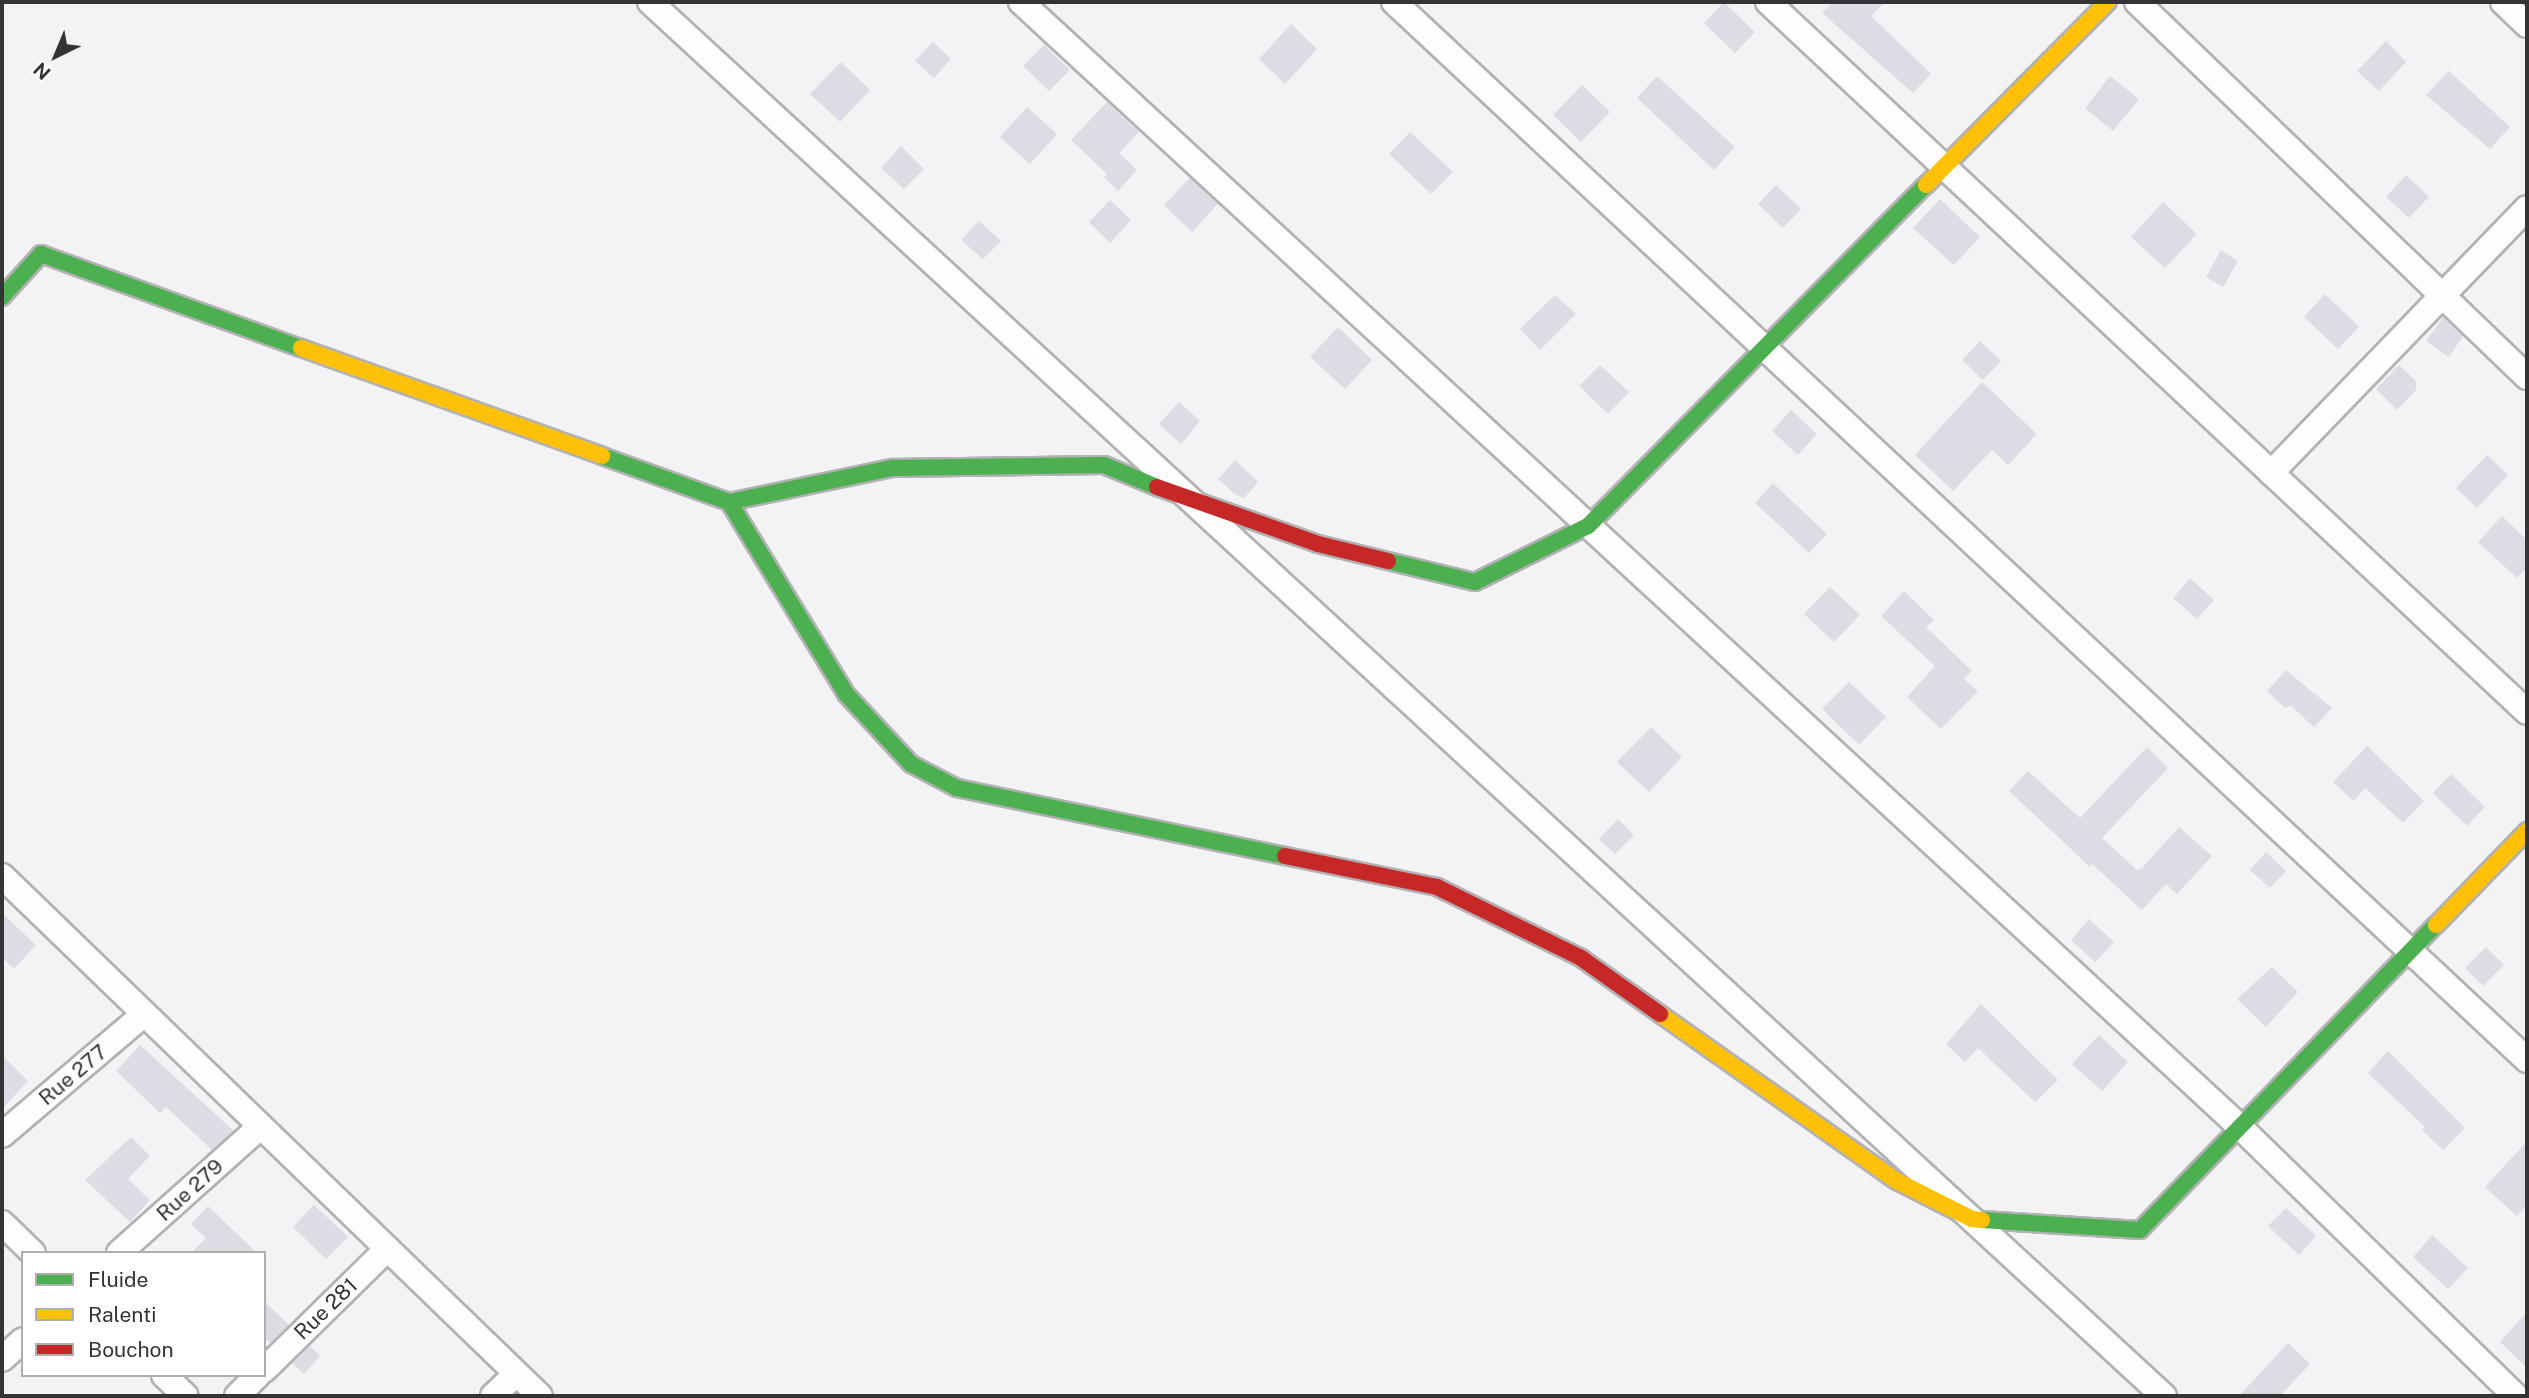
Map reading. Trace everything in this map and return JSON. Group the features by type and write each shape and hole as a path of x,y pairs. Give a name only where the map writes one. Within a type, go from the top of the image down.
{"street":[{"path":"650,2 2164,1396"},
{"path":"1021,2 2240,1127 2516,1396"},
{"path":"1394,2 2527,1060"},
{"path":"1768,2 2527,712"},
{"path":"2,297 41,254 729,502 892,468 1104,465 1193,502 1318,544 1475,582 1588,526 2108,2"},
{"path":"2137,2 2527,377"},
{"path":"2503,2 2527,25"},
{"path":"2271,473 2527,208"},
{"path":"729,502 846,694 911,764 957,788 1437,887 1581,958 1897,1181 1972,1219 2140,1230 2527,831"},
{"path":"2,876 540,1396"},
{"name":"Rue 277","path":"2,1135 144,1014"},
{"name":"Rue 279","path":"121,1251 260,1126"},
{"path":"2,1223 31,1251"},
{"name":"Rue 281","path":"266,1368 387,1249"},
{"path":"2,1359 21,1342"},
{"path":"493,1396 516,1374"},
{"path":"166,1377 186,1396"},
{"path":"237,1396 256,1377"}],"building":[{"path":"1724,2 1755,32 1735,53 1704,23"},
{"path":"1833,2 1885,2 1871,16 1931,74 1913,93 1822,13"},
{"path":"1291,24 1317,49 1285,84 1259,59"},
{"path":"2386,41 2406,62 2379,91 2357,71"},
{"path":"933,42 951,59 934,78 915,61"},
{"path":"1044,45 1070,70 1049,91 1023,66"},
{"path":"841,62 870,90 840,122 810,94"},
{"path":"2449,71 2510,127 2490,149 2426,95"},
{"path":"1657,76 1735,147 1714,170 1637,98"},
{"path":"2110,76 2139,99 2113,131 2085,108"},
{"path":"1582,85 1610,112 1581,142 1553,115"},
{"path":"1107,102 1139,132 1119,153 1137,170 1118,191 1104,177 1107,174 1071,140"},
{"path":"1027,107 1057,134 1030,164 1000,137"},
{"path":"1410,132 1453,172 1431,194 1389,154"},
{"path":"901,146 924,169 904,189 881,168"},
{"path":"2406,175 2429,197 2409,218 2386,197"},
{"path":"1190,178 1218,204 1192,232 1164,205"},
{"path":"1776,185 1801,209 1783,228 1758,204"},
{"path":"1940,199 1980,237 1954,265 1913,228"},
{"path":"1110,200 1131,220 1110,243 1089,222"},
{"path":"2163,202 2197,234 2165,268 2131,237"},
{"path":"979,221 1001,241 983,259 961,240"},
{"path":"2221,250 2238,261 2223,287 2206,277"},
{"path":"2325,294 2359,327 2338,349 2304,317"},
{"path":"1555,295 1576,314 1540,350 1520,329"},
{"path":"2443,317 2463,336 2449,357 2426,341"},
{"path":"1338,327 1372,360 1345,389 1310,357"},
{"path":"1980,341 2001,361 1983,380 1962,360"},
{"path":"1600,365 1629,392 1608,414 1579,386"},
{"path":"2399,365 2416,381 2416,390 2397,410 2376,389"},
{"path":"1982,382 2037,434 2008,465 1992,450 1953,491 1915,455"},
{"path":"1179,402 1200,421 1181,444 1159,424"},
{"path":"1791,410 1817,434 1798,455 1772,431"},
{"path":"2487,455 2508,475 2477,508 2456,488"},
{"path":"1235,460 1258,482 1244,498 1236,495 1218,479"},
{"path":"1773,483 1827,534 1809,553 1755,503"},
{"path":"2502,516 2527,540 2527,568 2517,578 2478,542"},
{"path":"2190,578 2214,600 2197,619 2173,598"},
{"path":"1830,587 1860,615 1834,642 1804,614"},
{"path":"1904,591 1934,620 1926,627 1972,671 1964,679 1978,691 1941,729 1907,697 1935,666 1881,616"},
{"path":"2286,670 2332,708 2314,727 2290,705 2286,709 2267,691"},
{"path":"1849,682 1886,717 1859,745 1822,709"},
{"path":"1651,727 1682,757 1649,792 1617,762"},
{"path":"2367,746 2424,801 2403,823 2365,788 2354,801 2333,782"},
{"path":"2147,747 2168,768 2102,838 2137,870 2142,868 2179,827 2212,856 2177,894 2166,884 2142,910 2092,864 2090,867 2009,791 2028,771 2080,818"},
{"path":"2451,774 2485,807 2467,826 2433,793"},
{"path":"1618,819 1634,835 1615,854 1599,839"},
{"path":"2266,852 2286,871 2270,888 2250,870"},
{"path":"2,913 36,945 14,969 2,957"},
{"path":"2089,919 2114,942 2095,962 2071,940"},
{"path":"2486,947 2504,965 2483,986 2465,968"},
{"path":"2272,967 2298,992 2266,1027 2237,999"},
{"path":"1981,1004 2058,1080 2035,1102 1978,1048 1965,1062 1946,1044"},
{"path":"2099,1035 2128,1062 2102,1091 2072,1064"},
{"path":"140,1045 234,1131 212,1150 166,1107 160,1113 116,1071"},
{"path":"2388,1051 2465,1128 2443,1150 2422,1130 2425,1127 2368,1073"},
{"path":"2,1055 28,1081 2,1109"},
{"path":"131,1137 150,1156 128,1179 150,1200 130,1222 85,1180"},
{"path":"2527,1141 2527,1205 2517,1216 2485,1187"},
{"path":"314,1205 348,1237 326,1259 293,1227"},
{"path":"208,1206 255,1251 193,1251 206,1238 191,1224"},
{"path":"2286,1208 2316,1236 2299,1255 2268,1226"},
{"path":"2432,1235 2468,1268 2448,1289 2413,1257"},
{"path":"266,1303 289,1325 270,1343 266,1339"},
{"path":"2527,1312 2527,1368 2500,1342"},
{"path":"2288,1343 2310,1364 2280,1396 2239,1396"},
{"path":"310,1346 320,1356 304,1374 292,1363"}],"traffic: fast":[{"path":"1388,561 1475,582 1588,526 1926,185"},
{"path":"2,297 41,254 301,348"},
{"path":"602,456 729,502 892,468 1104,465 1157,487"},
{"path":"729,502 846,694 911,764 957,788 1285,856"},
{"path":"1982,1220 2140,1230 2436,925"}],"traffic: slow":[{"path":"1926,185 2108,2"},
{"path":"301,348 602,456"},
{"path":"2436,925 2527,831"},
{"path":"1660,1014 1897,1181 1972,1219 1982,1220"}],"traffic: jam":[{"path":"1157,487 1318,544 1388,561"},
{"path":"1285,856 1437,887 1581,958 1660,1014"}]}
